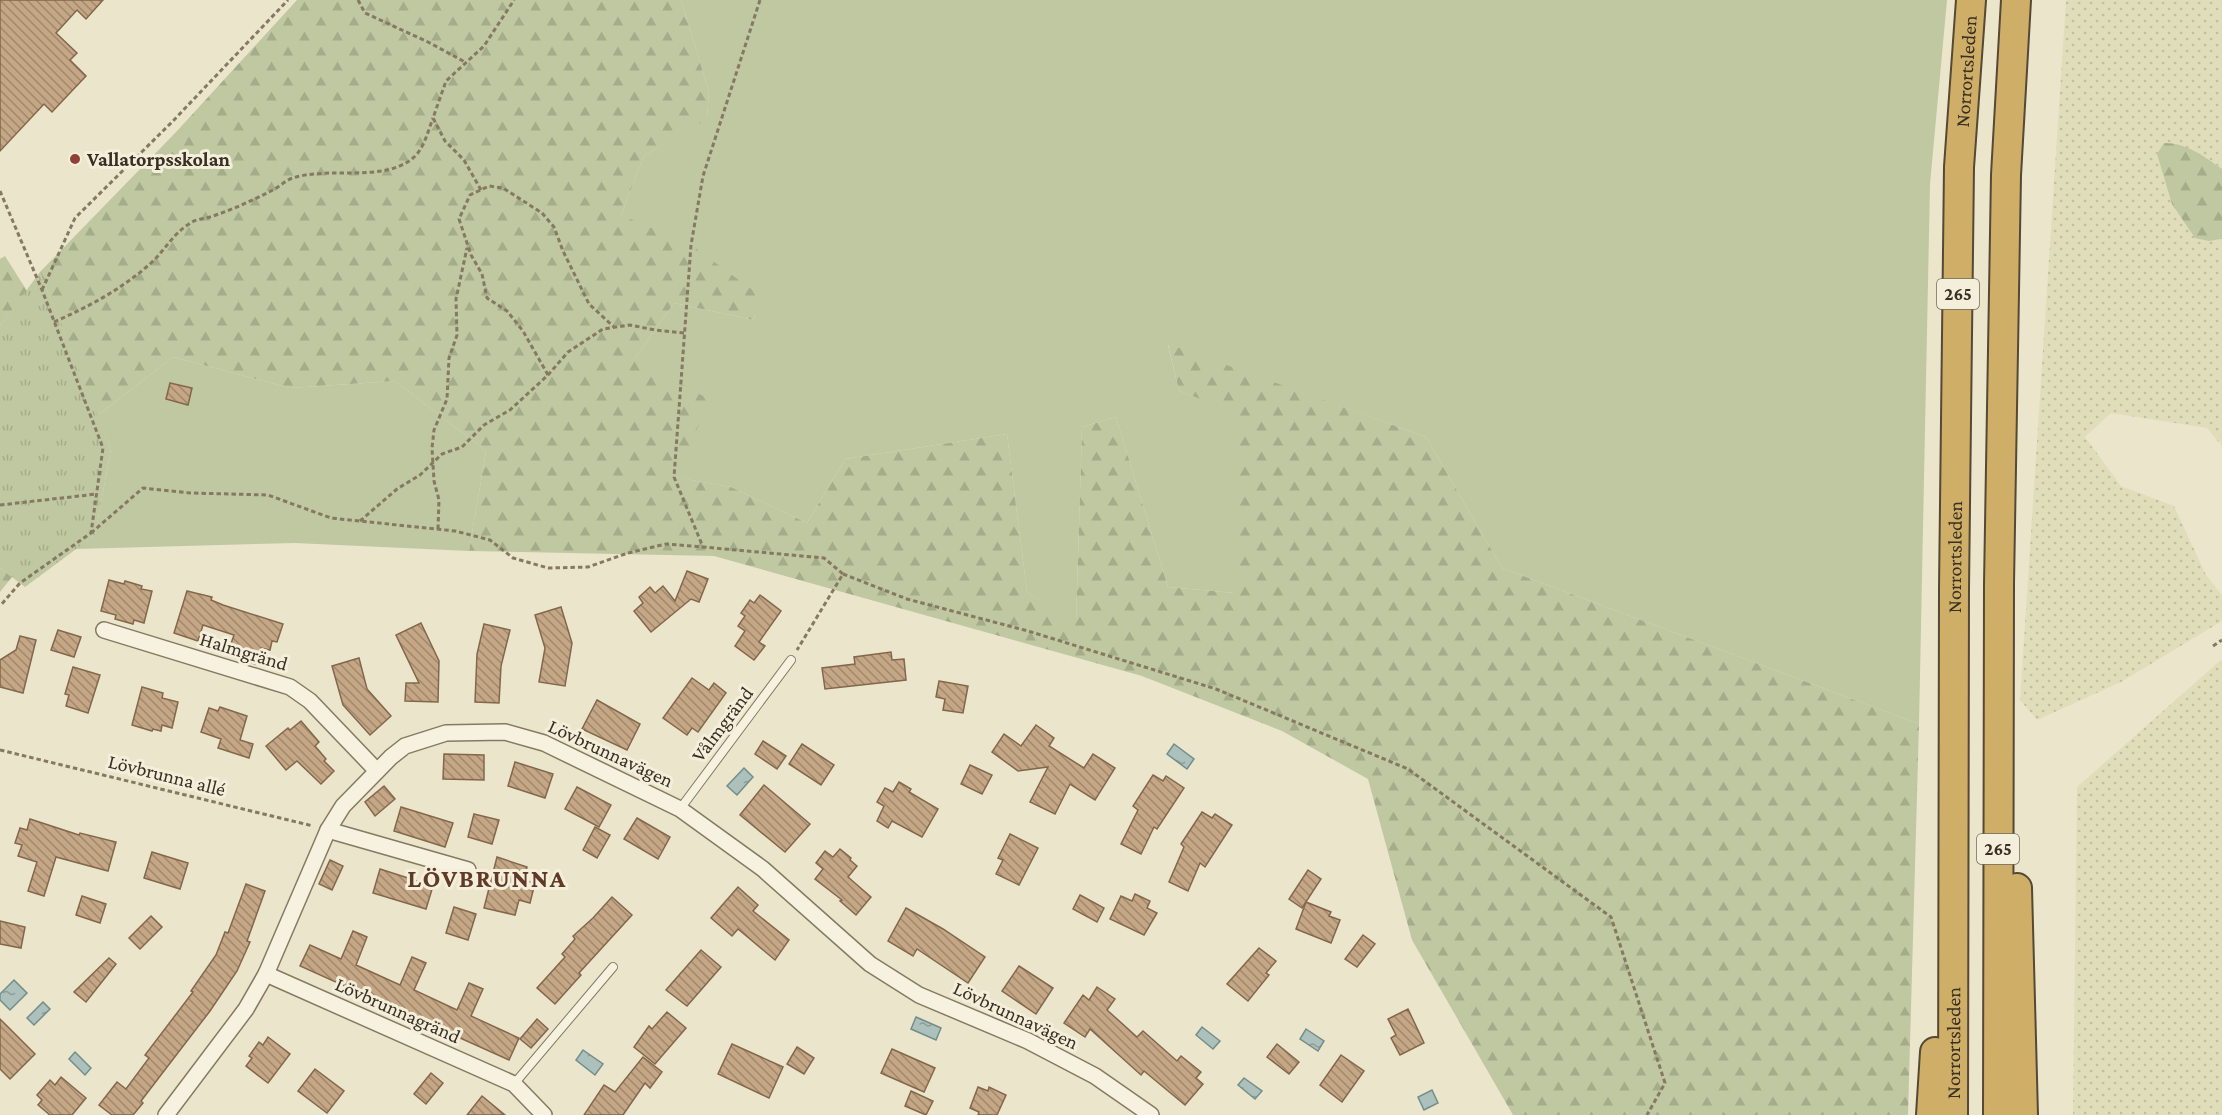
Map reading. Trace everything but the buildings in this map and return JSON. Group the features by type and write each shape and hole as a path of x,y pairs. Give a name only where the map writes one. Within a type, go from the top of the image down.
{"highway":[{"name":"Norrortsleden","path":"1953,1115 1954,589 1959,167 1971,0"},
{"name":"265","path":"1998,1115 1999,584 2006,175 2016,0"},
{"path":"1999,584 2014,739 2023,1115"},
{"path":"1931,1115 1935,1066 1939,878 1938,737 1954,589"}],"street":[{"name":"Halmgränd","path":"104,630 290,687 310,701 377,771"},
{"name":"Lövbrunnavägen","path":"166,1115 246,1009 266,974 328,830 343,806 405,746 446,734 505,732 544,743 680,809 763,869 870,964 919,995 1028,1041 1095,1076 1151,1115"},
{"path":"328,830 468,870"},
{"name":"Lövbrunnagränd","path":"266,974 514,1084 544,1115"}],"lane":[{"name":"Vålmgränd","path":"680,809 791,660"},
{"path":"514,1084 613,967"}],"path":[{"path":"42,290 75,218 172,122 288,0"},
{"path":"358,0 365,13 465,62"},
{"path":"54,322 126,284 166,249 175,235 191,221 227,211 292,178 331,172 385,171 412,159 423,144 446,81 484,46 514,0"},
{"path":"703,547 674,477 691,245 703,177 760,0"},
{"path":"433,118 445,141 464,160 481,190"},
{"path":"548,375 523,331 507,311 487,298 482,274 468,246 459,219 470,195 489,186 502,188 542,213 554,227 563,252 589,304 614,327"},
{"path":"0,191 42,290 103,448 91,533"},
{"path":"438,529 439,500 432,464 434,430 447,399 449,358 457,335 456,299 468,246"},
{"path":"360,520 397,489 420,475 442,454 462,447 484,425 510,410 548,375 568,352 603,328 630,325 684,333"},
{"path":"0,606 20,583 91,533 142,488 190,493 268,495 331,518 455,531 490,540 513,558 548,568 588,567 628,553 666,544 824,558 843,574 907,599 1028,631 1216,688 1408,769 1611,917 1665,1083 1647,1115"},
{"path":"0,505 97,494"},
{"path":"791,660 843,574"},
{"path":"2213,646 2222,640"},
{"name":"Lövbrunna allé","path":"0,750 328,830"}],"shaded area":[{"path":"2066,0 2222,0 2222,169 2201,154 2209,241 2222,239 2222,446 2207,428 2111,413 2085,437 2121,486 2174,506 2206,575 2222,595 2222,621 2121,682 2037,720 2020,700"},
{"path":"2222,659 2222,1115 2073,1115 2077,787"}],"green space":[{"path":"297,0 681,0 709,92 707,119 644,156 621,215 691,245 758,294 754,320 674,303 635,358 710,400 675,477 731,487 807,523 845,459 1007,434 1027,592 1076,623 1082,427 1116,417 1168,587 1235,593 1235,412 1179,391 1168,344 1426,437 1502,568 1919,724 1908,1115 1513,1115 1412,940 1368,779 1282,731 1142,676 714,556 469,551 486,451 395,381 290,388 173,357 97,416 40,272 177,131"},
{"path":"681,0 1947,0 1930,184 1919,724 1502,568 1426,437 1168,345 1179,391 1235,411 1235,593 1168,587 1116,417 1082,427 1076,624 1027,592 1007,434 845,459 807,523 731,487 674,477 635,358 674,303 754,320 757,294 621,215 644,156 707,118 709,92"},
{"path":"2164,143 2188,148 2222,169 2222,239 2209,241 2195,238 2172,204 2157,154"},
{"path":"5,256 27,291 0,326 0,259"},
{"path":"40,272 111,449 95,535 25,587 0,568 0,326"},
{"path":"173,357 290,388 395,381 486,451 469,551 295,543 75,549 95,535 111,449 97,416"},
{"path":"0,568 12,577 0,592"}],"water":[{"path":"1174,744 1194,759 1187,769 1167,754"},
{"path":"744,768 753,777 737,795 727,786"},
{"path":"14,980 27,993 10,1010 0,1000 0,994"},
{"path":"43,1002 50,1009 34,1025 27,1018"},
{"path":"916,1017 941,1028 936,1040 911,1029"},
{"path":"1202,1027 1220,1041 1213,1049 1196,1035"},
{"path":"1306,1029 1324,1041 1318,1051 1300,1039"},
{"path":"583,1050 603,1064 595,1075 576,1060"},
{"path":"75,1052 91,1068 85,1075 69,1059"},
{"path":"1244,1078 1262,1091 1255,1099 1238,1085"},
{"path":"1432,1090 1438,1103 1424,1110 1418,1097"}],"place":[{"name":"Vallatorpsskolan","path":"75,159"}],"district":[{"name":"LÖVBRUNNA","path":"487,878"}]}
